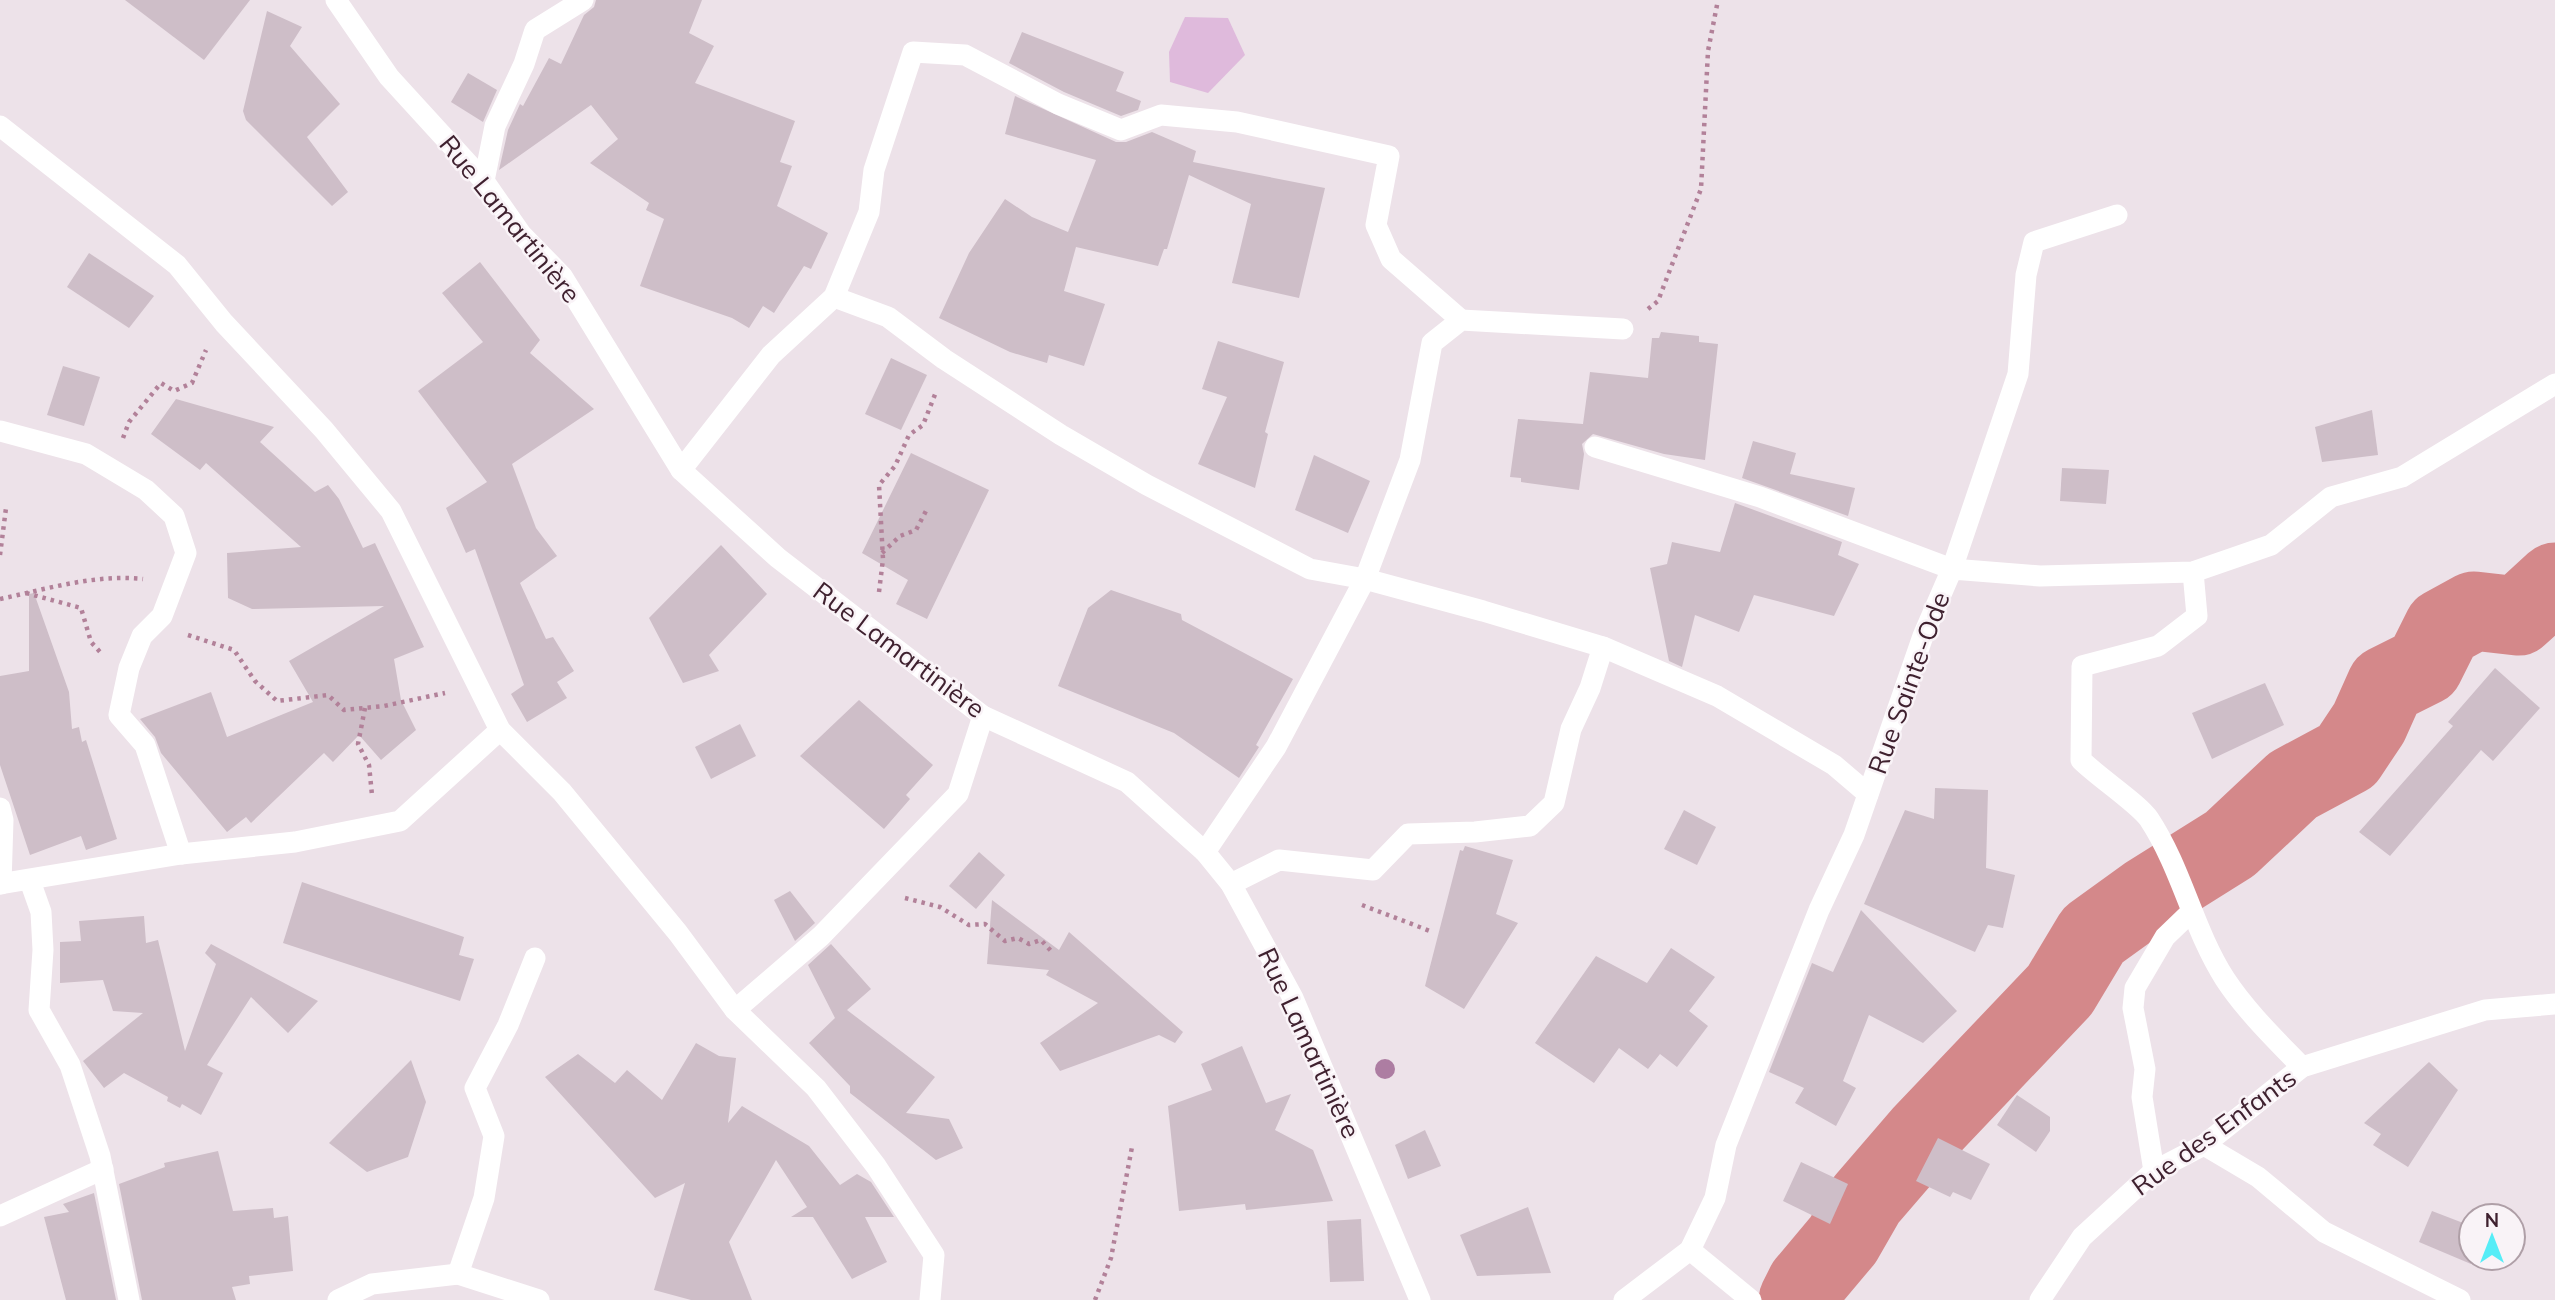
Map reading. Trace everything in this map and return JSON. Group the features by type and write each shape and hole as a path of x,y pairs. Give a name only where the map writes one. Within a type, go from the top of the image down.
{"street":[{"name":"Rue Lamartinière","path":"336,0 388,77 484,181 521,234 562,276 681,470 778,558 879,639 983,716 1127,782 1205,852 1231,884 1293,998 1420,1300"},
{"path":"484,181 495,126 524,64 535,30 583,0"},
{"path":"681,470 771,355 834,297 869,212 874,170 913,52 965,55 1058,104 1121,130 1161,116 1237,122 1389,156 1376,225 1391,260 1461,320 1623,329"},
{"path":"0,126 177,265 224,323 324,430 391,511 500,730 562,792 678,933 735,1010 816,1088 876,1166 934,1255 930,1300"},
{"path":"1594,447 1760,497 1952,569 2018,374 2026,275 2034,242 2117,215"},
{"path":"834,297 888,317 944,359 1061,435 1159,491 1310,569 1365,579 1603,647 1717,696 1834,765 1868,794"},
{"path":"1205,852 1276,747 1365,579 1410,460 1432,343 1461,320"},
{"name":"Rue Sainte-Ode","path":"1623,1300 1690,1250 1715,1198 1726,1146 1819,910 1854,835 1923,636 1952,569 2039,576 2193,572 2271,545 2331,497 2402,477 2555,384"},
{"path":"0,431 86,454 162,502 174,516 186,553 162,616 142,636 129,668 120,715 145,745 181,855"},
{"path":"2193,572 2197,616 2158,646 2082,666 2081,760 2148,817 2179,876 2191,912 2224,978 2262,1027 2302,1067"},
{"path":"1231,884 1279,860 1373,870 1408,834 1475,832 1530,825 1555,803 1571,729 1590,688 1603,647"},
{"path":"735,1010 821,936 958,794 983,716"},
{"path":"0,808 3,820 1,884 181,855 295,842 400,821 500,730"},
{"path":"30,881 41,912 43,950 39,1010 70,1065 103,1169 129,1300"},
{"path":"2154,1171 2142,1097 2145,1069 2133,1008 2135,988 2165,937 2191,912"},
{"path":"458,1274 484,1198 494,1136 475,1088 508,1025 536,958"},
{"name":"Rue des Enfants","path":"2040,1300 2082,1237 2154,1171 2204,1145 2302,1067 2485,1010 2555,1004"},
{"path":"2204,1145 2258,1177 2324,1232 2460,1300"},
{"path":"0,1216 103,1169"},
{"path":"1690,1250 1751,1300"},
{"path":"338,1300 372,1284 458,1274 539,1300"}],"path":[{"path":"1623,329 1658,302 1702,189 1708,51 1718,0"},
{"path":"113,469 134,415 161,383 174,390 192,383 207,349 224,323"},
{"path":"879,639 882,553 879,485 895,466 909,435 923,425 939,385 944,359"},
{"path":"0,555 6,508"},
{"path":"882,553 900,536 916,530 927,509"},
{"path":"0,599 51,586 121,576 150,579 173,590"},
{"path":"26,593 81,608 91,642 104,657 129,668"},
{"path":"162,616 183,633 234,650 255,681 277,701 328,695 344,710 478,687"},
{"path":"358,829 373,808 369,765 358,744 365,708"},
{"path":"867,888 940,907 970,925 985,924 1005,941 1018,938 1030,944 1041,940 1052,952"},
{"path":"1358,904 1430,931"},
{"path":"1095,1300 1111,1258 1132,1147"}],"shaded area":[{"path":"1185,17 1228,18 1245,55 1208,93 1170,82 1169,52"}],"building":[{"path":"125,0 250,0 204,60"},
{"path":"596,0 702,0 689,33 714,46 695,83 795,121 780,162 792,166 777,206 828,233 811,269 804,266 774,313 763,306 749,328 732,318 640,286 664,219 646,210 649,203 590,163 618,139 591,105 499,170 508,130 520,104 523,106 549,58 561,64 584,15 594,7"},
{"path":"267,11 302,27 290,46 340,104 307,137 348,192 332,206 246,120 243,111"},
{"path":"1022,32 1124,72 1116,91 1141,101 1138,110 1121,116 1064,92 1009,63"},
{"path":"468,73 497,90 483,122 451,102"},
{"path":"1015,96 1116,142 1126,142 1152,132 1196,151 1193,162 1325,188 1299,298 1232,283 1251,204 1189,175 1167,249 1164,249 1158,266 1076,247 1064,291 1105,304 1084,366 1049,355 1047,363 1010,352 939,318 969,253 1005,199 1032,217 1068,232 1096,160 1005,134"},
{"path":"89,253 154,296 129,328 67,287"},
{"path":"480,262 540,340 530,353 594,409 512,464 536,528 557,556 520,583 546,639 553,637 574,671 557,682 567,698 527,722 511,694 524,685 475,549 466,553 446,508 487,482 418,391 483,342 442,293"},
{"path":"1661,332 1699,336 1699,342 1718,344 1705,460 1664,454 1593,434 1582,444 1584,454 1579,490 1521,482 1521,478 1510,477 1518,419 1583,424 1590,372 1648,378 1652,338 1659,338"},
{"path":"1218,341 1284,362 1265,432 1268,434 1255,488 1198,464 1227,397 1202,389"},
{"path":"891,358 927,375 901,430 865,414"},
{"path":"63,366 100,377 84,426 47,415"},
{"path":"176,399 274,427 260,442 315,492 328,485 339,499 363,548 375,543 424,647 394,659 401,700 416,730 381,760 359,735 333,762 324,753 251,823 246,817 227,832 161,753 155,737 140,719 211,692 227,737 313,702 289,661 384,606 252,609 228,598 227,553 301,547 206,463 200,470 151,434"},
{"path":"2372,410 2378,455 2322,462 2315,427"},
{"path":"1753,441 1796,453 1790,474 1855,488 1848,516 1742,478"},
{"path":"911,453 989,490 927,619 896,604 908,580 862,553"},
{"path":"1314,455 1370,481 1348,533 1295,510"},
{"path":"2062,468 2109,470 2106,504 2060,501"},
{"path":"1735,503 1842,542 1838,555 1859,564 1834,616 1754,595 1739,632 1695,615 1682,667 1669,661 1650,568 1667,564 1672,542 1720,552"},
{"path":"721,545 767,594 709,655 719,671 683,683 649,618"},
{"path":"1111,590 1181,614 1182,620 1293,679 1256,745 1259,747 1239,778 1174,733 1058,686 1088,608"},
{"path":"34,593 69,692 72,729 79,727 82,742 86,740 117,839 86,850 81,836 30,855 0,765 0,676 29,671 29,594"},
{"path":"2495,668 2540,708 2493,761 2481,750 2390,856 2359,832 2453,726 2448,722"},
{"path":"2265,683 2284,725 2212,759 2192,713"},
{"path":"859,700 933,765 906,795 910,799 884,829 800,756"},
{"path":"740,724 756,756 711,779 695,747"},
{"path":"1935,788 1988,790 1986,868 2015,875 2003,928 1988,925 1975,952 1864,904 1905,810 1934,819"},
{"path":"1684,810 1716,827 1697,865 1664,849"},
{"path":"1465,846 1513,860 1496,914 1518,923 1464,1009 1425,986 1460,850 1463,851"},
{"path":"979,852 1005,875 976,909 949,886"},
{"path":"302,882 464,937 459,955 474,959 460,1001 283,943"},
{"path":"790,891 815,923 795,941 774,900"},
{"path":"992,900 1059,950 1069,932 1183,1032 1175,1043 1159,1035 1060,1071 1040,1043 1098,1003 1046,975 1049,970 987,964"},
{"path":"1861,910 1957,1011 1923,1043 1869,1015 1843,1081 1856,1088 1836,1126 1795,1103 1804,1088 1769,1072 1812,963 1833,972"},
{"path":"144,916 146,943 158,940 185,1051 216,964 205,953 211,944 318,1001 288,1033 251,997 207,1065 223,1073 201,1115 182,1104 180,1108 167,1101 168,1097 124,1073 104,1088 83,1061 143,1013 113,1011 103,980 60,983 60,942 81,941 79,921"},
{"path":"831,944 871,989 847,1010 935,1077 906,1113 949,1119 963,1148 936,1160 850,1093 850,1086 809,1043 835,1018 808,965"},
{"path":"1671,948 1715,977 1689,1011 1708,1026 1677,1067 1660,1054 1648,1069 1619,1048 1594,1083 1535,1043 1596,956 1647,983"},
{"path":"696,1043 719,1056 736,1058 728,1123 742,1106 809,1146 840,1185 857,1174 871,1182 894,1217 865,1217 887,1262 852,1279 813,1217 791,1217 807,1207 776,1160 729,1242 752,1300 691,1300 654,1290 685,1183 655,1198 545,1077 578,1054 615,1083 627,1070 662,1100"},
{"path":"1242,1046 1266,1103 1291,1094 1275,1130 1313,1150 1333,1201 1246,1210 1245,1204 1179,1211 1168,1106 1212,1090 1201,1064"},
{"path":"411,1060 426,1102 408,1157 367,1172 329,1143"},
{"path":"2429,1062 2458,1090 2408,1167 2373,1145 2381,1134 2364,1123"},
{"path":"2017,1095 2050,1117 2050,1131 2036,1152 1997,1125"},
{"path":"1425,1130 1441,1166 1408,1179 1395,1145"},
{"path":"1938,1138 1990,1164 1971,1200 1953,1192 1950,1197 1916,1181"},
{"path":"218,1151 233,1211 273,1208 274,1218 288,1216 293,1271 249,1276 250,1284 232,1287 236,1300 142,1300 119,1184 165,1167 164,1163"},
{"path":"1801,1162 1848,1184 1830,1224 1783,1201"},
{"path":"94,1193 116,1300 66,1300 44,1217 69,1212 63,1204"},
{"path":"1528,1207 1551,1273 1477,1276 1460,1235"},
{"path":"2432,1211 2457,1221 2457,1258 2419,1242"},
{"path":"1361,1219 1364,1281 1330,1282 1327,1221"}],"waterway":[{"path":"1798,1300 1806,1284 1843,1240 1866,1200 1922,1135 2060,990 2093,935 2147,896 2230,844 2293,785 2347,756 2369,723 2386,685 2424,666 2443,628 2474,611 2518,616 2555,582"}]}
